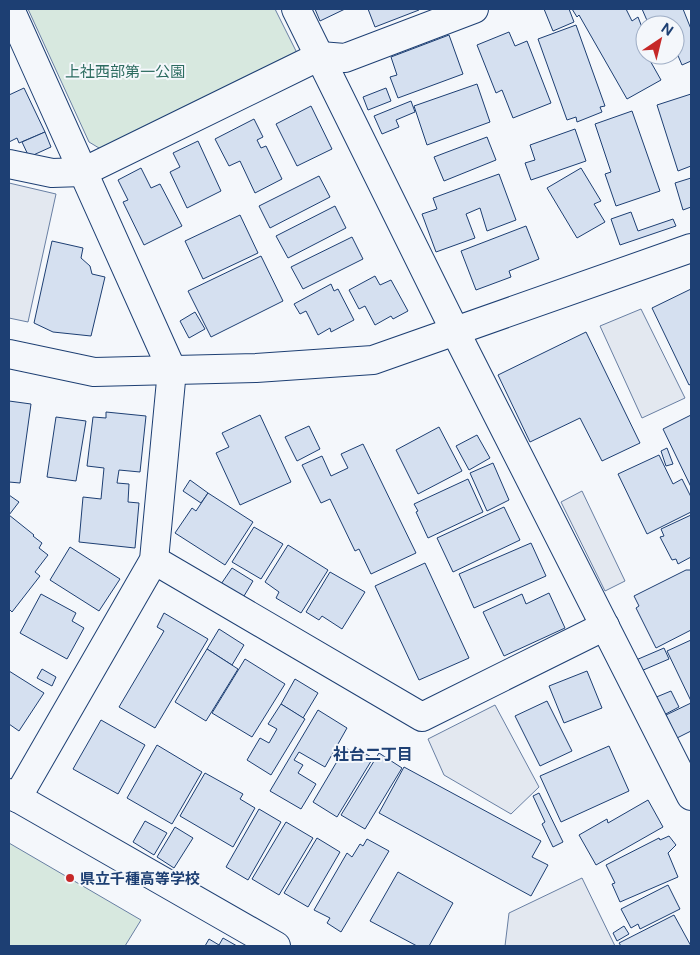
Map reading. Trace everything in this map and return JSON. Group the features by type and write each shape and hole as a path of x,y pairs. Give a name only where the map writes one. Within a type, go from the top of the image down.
{"street":[{"path":"10,9 172,370 154,560 13,796 276,946"},
{"path":"296,9 455,331 691,796"},
{"path":"9,164 52,173 83,172 320,56 345,58 474,9"},
{"path":"9,354 94,372 256,368 373,360 691,248"},
{"path":"154,560 422,717 605,626"}],"green space":[{"name":"上社西部第一公園","path":"28,9 275,9 300,59 104,151 89,142"},
{"path":"9,843 141,920 125,946 9,946"}],"shaded area":[{"path":"9,183 56,194 28,322 9,318"},
{"path":"641,309 685,398 642,418 600,326"},
{"path":"582,491 625,581 605,591 561,502"},
{"path":"495,705 539,787 511,814 444,775 428,739"},
{"path":"582,878 615,946 505,946 509,913"}],"building":[{"path":"315,9 345,9 320,21"},
{"path":"368,9 418,9 419,10 375,27"},
{"path":"544,9 569,9 574,22 553,31"},
{"path":"572,9 626,9 632,21 635,19 635,65 653,65 661,80 627,99 579,15 577,17"},
{"path":"642,9 683,9 691,29 691,61 685,64 685,15 645,15"},
{"path":"576,25 605,106 600,107 602,112 577,122 576,117 567,120 538,39"},
{"path":"509,32 515,46 527,41 551,103 513,118 502,90 496,93 477,45"},
{"path":"449,35 463,74 398,98 390,77 397,75 391,57"},
{"path":"477,84 490,122 427,145 414,106"},
{"path":"24,88 45,132 19,143 17,138 9,142 9,95"},
{"path":"386,88 391,101 368,110 363,97"},
{"path":"691,94 691,166 678,171 657,105"},
{"path":"411,101 415,112 396,120 399,127 382,134 374,116"},
{"path":"311,106 332,149 297,166 276,124"},
{"path":"632,111 660,191 616,206 605,174 611,172 595,124"},
{"path":"254,119 263,137 257,140 261,148 266,146 282,179 255,193 240,161 229,166 215,139"},
{"path":"575,129 586,161 531,180 525,163 535,160 530,145"},
{"path":"45,132 51,147 29,157 22,142"},
{"path":"487,137 496,160 444,181 434,157"},
{"path":"198,141 221,191 187,208 170,172 180,167 173,153"},
{"path":"141,168 151,188 160,184 182,226 144,245 123,202 128,200 118,180"},
{"path":"581,168 601,201 594,204 605,222 577,238 547,188"},
{"path":"499,174 516,220 487,231 480,208 466,214 475,238 436,252 422,214 437,209 433,198"},
{"path":"319,176 330,197 270,228 259,206"},
{"path":"691,178 691,207 683,210 675,183"},
{"path":"335,206 346,228 288,258 276,236"},
{"path":"631,212 638,231 673,219 676,226 620,245 611,219"},
{"path":"240,215 258,253 203,279 185,241"},
{"path":"526,226 539,259 509,271 511,277 476,290 461,251"},
{"path":"352,237 363,259 303,289 291,267"},
{"path":"52,241 83,248 81,258 90,266 92,274 105,277 91,336 53,332 34,323"},
{"path":"261,256 283,301 211,337 188,291"},
{"path":"375,276 380,285 391,280 408,311 393,319 391,316 375,325 365,306 359,309 349,290"},
{"path":"331,284 334,291 338,289 354,320 331,332 330,328 318,335 306,311 300,314 294,304"},
{"path":"691,289 691,384 689,385 652,308"},
{"path":"195,312 205,329 189,338 180,321"},
{"path":"586,332 640,443 602,461 580,418 530,442 498,375"},
{"path":"9,401 31,404 20,483 9,482"},
{"path":"106,412 146,416 140,472 119,470 117,483 129,484 128,502 139,503 135,548 79,542 83,497 101,499 104,468 87,466 93,417 106,418"},
{"path":"260,415 291,482 240,505 216,453 229,447 222,433"},
{"path":"691,415 691,487 663,429"},
{"path":"56,417 86,421 76,481 47,477"},
{"path":"309,426 320,449 297,461 285,437"},
{"path":"439,427 462,471 418,494 396,450"},
{"path":"477,435 490,458 469,470 456,446"},
{"path":"363,444 416,553 371,574 359,549 355,551 330,499 321,503 302,465 322,456 331,476 348,468 341,454"},
{"path":"667,448 673,464 666,466 661,451"},
{"path":"659,455 673,484 682,479 691,497 691,512 647,534 618,474"},
{"path":"493,463 509,500 487,511 470,473"},
{"path":"468,479 483,512 428,538 414,504"},
{"path":"190,480 208,493 201,503 183,491"},
{"path":"208,493 253,522 225,565 175,533 192,508 196,511"},
{"path":"9,495 19,502 9,515"},
{"path":"504,507 520,540 453,572 437,538"},
{"path":"9,515 42,543 39,548 48,555 35,572 40,576 12,612 9,609"},
{"path":"691,515 691,557 678,564 676,559 672,560 660,537 664,536 661,529"},
{"path":"254,527 283,544 261,579 232,562"},
{"path":"531,543 546,576 474,608 459,574"},
{"path":"288,545 328,570 301,613 276,598 279,592 265,582"},
{"path":"70,547 120,579 99,611 50,580"},
{"path":"425,563 469,658 419,680 375,586"},
{"path":"232,568 253,581 241,601 219,587"},
{"path":"686,570 691,570 691,630 656,648 636,608 639,606 634,596"},
{"path":"330,572 365,592 342,629 322,616 319,620 306,612"},
{"path":"549,593 565,628 504,656 483,612 522,594 526,604"},
{"path":"41,594 76,613 72,621 84,628 67,659 20,633"},
{"path":"164,613 208,639 155,728 119,707 164,631 157,627"},
{"path":"219,629 244,645 232,665 207,649"},
{"path":"691,640 691,701 667,651"},
{"path":"664,648 669,659 641,671 636,660"},
{"path":"207,649 238,669 206,721 175,702"},
{"path":"245,659 285,684 252,737 212,713"},
{"path":"42,669 56,677 52,686 37,678"},
{"path":"9,671 44,693 19,731 9,724"},
{"path":"587,671 602,708 564,723 549,686"},
{"path":"295,679 318,693 303,718 281,704"},
{"path":"671,691 679,707 662,716 654,698"},
{"path":"547,701 572,751 540,766 515,716"},
{"path":"691,703 691,731 677,738 666,715"},
{"path":"281,704 305,719 271,775 247,760 260,738 269,743 277,729 268,724"},
{"path":"318,710 347,728 325,767 299,752 294,760 303,765 298,773 316,784 301,809 270,791"},
{"path":"101,720 145,745 118,794 73,769"},
{"path":"157,745 202,772 172,824 127,798"},
{"path":"609,746 629,791 561,822 540,776"},
{"path":"345,748 357,754 359,750 373,758 337,817 313,802"},
{"path":"379,753 402,768 365,829 341,815"},
{"path":"404,767 541,841 532,857 548,865 531,896 379,813"},
{"path":"205,773 243,794 240,799 255,808 233,847 180,816"},
{"path":"539,793 563,842 553,847 542,824 545,822 533,796"},
{"path":"648,800 663,827 596,865 579,835 607,819 608,823"},
{"path":"259,809 281,822 248,880 226,867"},
{"path":"145,821 167,833 154,855 133,842"},
{"path":"286,822 313,838 279,895 252,879"},
{"path":"175,827 193,838 174,868 157,857"},
{"path":"669,836 676,845 668,853 678,877 620,902 612,884 615,883 606,865 659,838 660,840"},
{"path":"317,838 340,852 308,907 284,893"},
{"path":"367,839 389,851 341,932 327,923 330,918 314,910 347,853 352,857 360,844 363,846"},
{"path":"398,872 453,903 429,946 417,946 370,921"},
{"path":"668,885 680,909 640,929 638,924 631,928 621,909"},
{"path":"674,915 691,946 621,946 619,943"},
{"path":"624,926 629,934 617,941 613,933"},
{"path":"223,938 237,946 205,946 209,939 219,945"}],"place":[{"name":"県立千種高等学校","path":"70,878"}],"district":[{"name":"社台二丁目","path":"373,754"}]}
